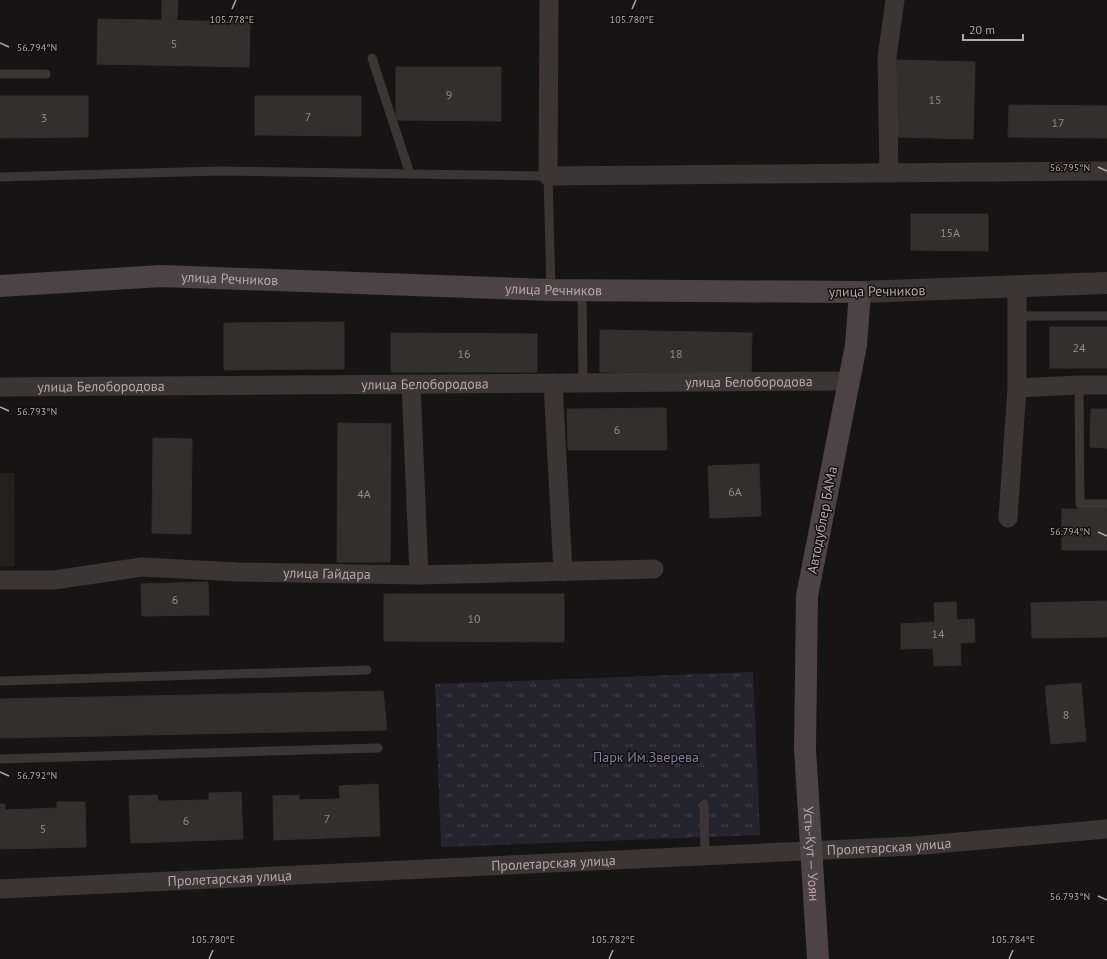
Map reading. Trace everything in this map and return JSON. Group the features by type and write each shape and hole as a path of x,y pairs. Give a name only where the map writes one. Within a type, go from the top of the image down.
{"main road":[{"name":"улица Речников","path":"0,286 161,276 551,290 860,292"},
{"name":"Автодублер БАМа","path":"805,749 807,596 850,381 856,345 860,292"},
{"name":"Усть-Кут — Уоян","path":"805,749 818,959"}],"street":[{"path":"549,0 548,176 1107,171"},
{"path":"889,173 887,57 895,0"},
{"name":"улица Речников","path":"860,292 1107,283"},
{"path":"1008,518 1017,388 1017,286"},
{"name":"улица Белобородова","path":"0,387 850,381"},
{"path":"553,383 562,572"},
{"path":"411,384 419,575"},
{"path":"1017,388 1107,385"},
{"name":"улица Гайдара","path":"0,580 54,580 142,567 238,572 419,575 654,569"},
{"name":"Пролетарская улица","path":"0,889 913,846 1107,829"}],"lane":[{"path":"372,58 410,174"},
{"path":"0,74 46,74"},
{"path":"0,177 218,170 548,176 551,290"},
{"path":"582,290 583,383"},
{"path":"1017,316 1107,316"},
{"path":"1079,385 1080,504 1107,504"},
{"path":"0,681 367,670"},
{"path":"0,759 378,748"},
{"path":"704,804 705,856"}],"shaded area":[{"path":"0,473 14,473 15,566 0,567"}],"green space":[{"name":"Парк Им.Зверева","path":"753,672 760,835 441,847 435,684"}],"building":[{"path":"162,0 178,0 177,21 162,20"},
{"path":"98,19 250,22 249,67 97,64"},
{"path":"897,60 975,62 973,139 896,137"},
{"path":"396,67 501,67 501,121 396,120"},
{"path":"0,96 88,96 88,137 0,138"},
{"path":"255,96 361,96 361,136 255,135"},
{"path":"1009,105 1107,106 1107,138 1008,137"},
{"path":"911,214 988,214 988,251 911,250"},
{"path":"344,322 344,369 224,370 224,323"},
{"path":"1050,327 1107,327 1107,368 1050,368"},
{"path":"600,330 752,333 751,375 600,372"},
{"path":"391,333 537,334 537,372 391,372"},
{"path":"666,408 667,450 568,450 567,409"},
{"path":"1091,409 1107,409 1107,448 1090,447"},
{"path":"338,423 391,424 390,562 337,562"},
{"path":"153,438 192,439 191,534 152,533"},
{"path":"759,464 761,516 710,518 708,466"},
{"path":"1062,509 1107,509 1107,550 1062,550"},
{"path":"208,582 209,615 142,616 141,584"},
{"path":"384,594 564,594 564,642 384,641"},
{"path":"1107,601 1107,637 1032,638 1031,603"},
{"path":"956,602 957,620 974,619 975,642 960,643 961,665 934,666 933,648 901,649 901,624 935,622 934,603"},
{"path":"1081,683 1086,741 1051,744 1045,686"},
{"path":"383,691 387,730 0,738 0,699"},
{"path":"378,784 380,836 274,840 273,796 299,795 299,800 340,799 339,786"},
{"path":"241,792 243,839 131,843 129,796 157,795 158,801 209,800 209,793"},
{"path":"57,802 85,802 86,847 0,849 0,804 5,804 5,810 57,808"}]}
